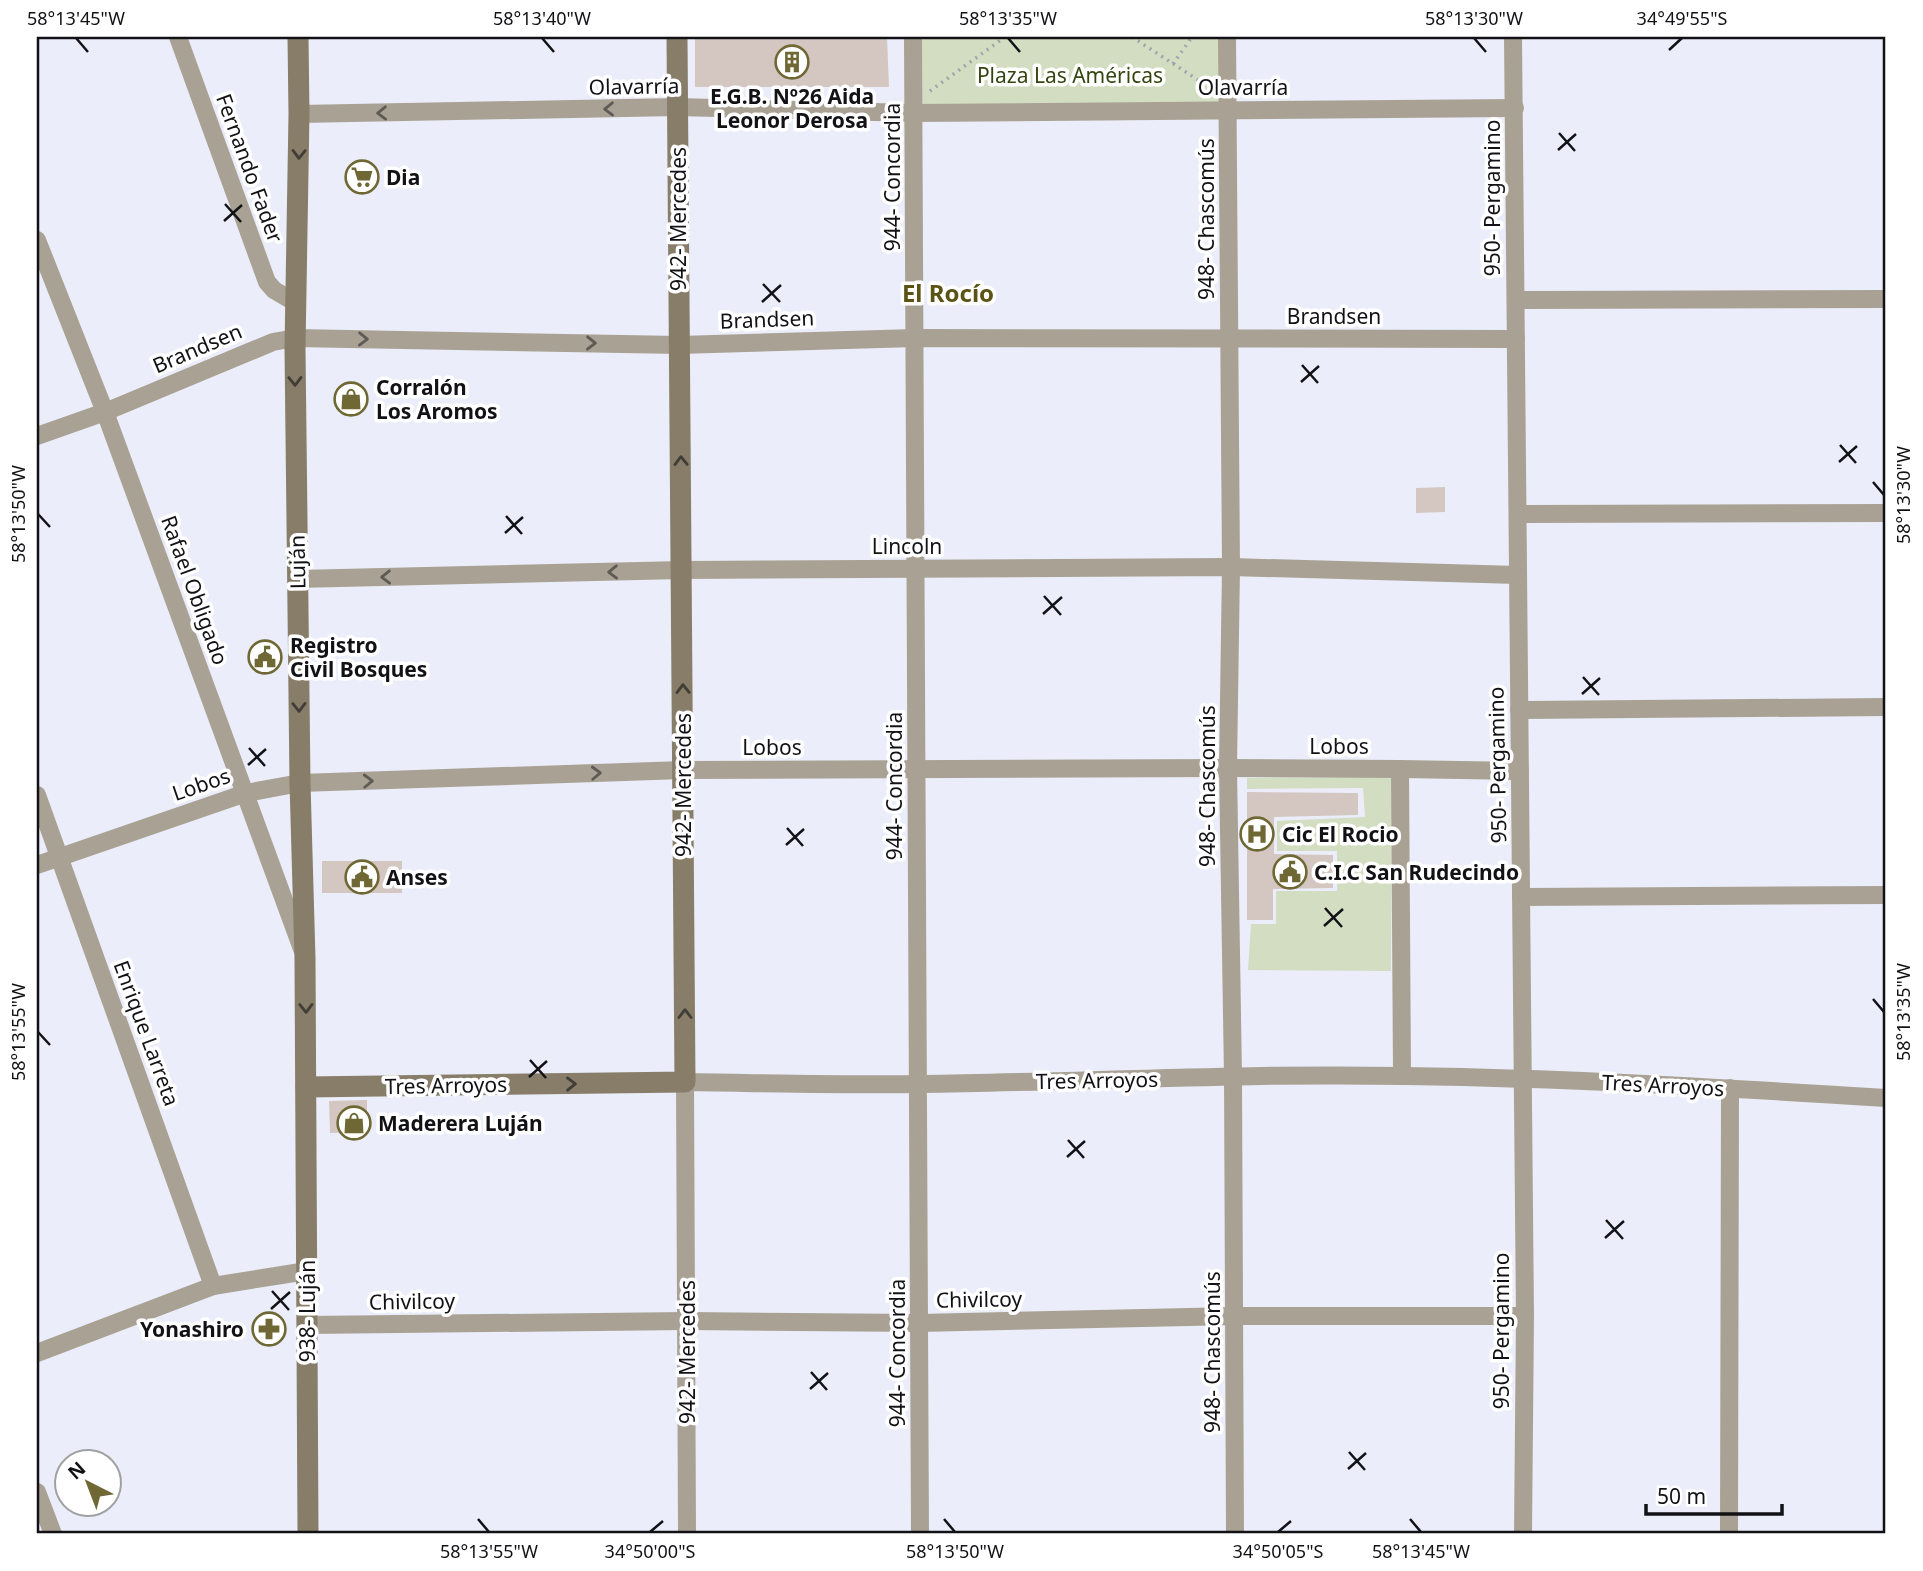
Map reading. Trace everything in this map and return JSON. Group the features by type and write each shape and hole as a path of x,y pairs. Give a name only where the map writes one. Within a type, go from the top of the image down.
{"main road":[{"name":"Luján","path":"298,37 295,338 306,1087"},
{"name":"942- Mercedes","path":"677,37 685,1082"},
{"name":"Tres Arroyos","path":"306,1087 685,1082"},
{"name":"938- Luján","path":"306,1087 308,1534"}],"street":[{"name":"Fernando Fader","path":"178,37 267,282 274,290 296,303"},
{"name":"944- Concordia","path":"913,37 920,1534"},
{"name":"948- Chascomús","path":"1227,37 1231,567 1228,768 1233,1076 1235,1534"},
{"name":"950- Pergamino","path":"1513,37 1525,1316 1523,1534"},
{"name":"Olavarría","path":"299,114 677,107 1228,105 1515,108"},
{"name":"Rafael Obligado","path":"37,240 105,412 305,958"},
{"path":"1516,300 1886,299"},
{"name":"Brandsen","path":"37,436 105,412 273,342 295,338 680,345 915,338 1516,339"},
{"path":"1518,514 1886,513"},
{"name":"Lincoln","path":"297,579 682,570 1231,567 1518,575"},
{"path":"1519,710 1886,707"},
{"name":"Lobos","path":"37,865 246,793 300,783 683,770 1228,768 1520,772"},
{"path":"1400,769 1402,1076"},
{"name":"Enrique Larreta","path":"37,795 213,1286"},
{"path":"1521,897 1886,895"},
{"name":"Tres Arroyos","path":"685,1082 918,1084 1233,1076 1402,1076 1522,1078 1886,1098"},
{"name":"942- Mercedes","path":"685,1082 687,1534"},
{"path":"1730,1088 1730,1534"},
{"path":"37,1353 213,1286 307,1271"},
{"name":"Chivilcoy","path":"307,1325 687,1321 919,1322 1235,1316 1525,1316"},
{"path":"37,1492 53,1534"}],"path":[{"path":"914,107 1005,37"},
{"path":"1132,37 1228,105"},
{"path":"1173,64 1192,37"}],"green space":[{"name":"Plaza Las Américas","path":"913,37 1227,37 1228,110 914,113"},
{"path":"1392,777 1391,971 1248,970 1251,924 1276,924 1276,891 1337,891 1337,851 1277,851 1277,821 1365,817 1363,788 1247,789 1247,778"}],"building":[{"name":"E.G.B. Nº26 Aida Leonor Derosa","path":"695,37 887,37 889,87 695,87"},
{"path":"1445,487 1445,512 1416,513 1416,488"},
{"name":"C.I.C San Rudecindo","path":"1247,792 1358,793 1358,815 1274,817 1274,854 1333,855 1333,888 1273,889 1273,920 1247,920"},
{"name":"Anses","path":"322,861 402,861 402,893 322,893"},
{"path":"367,1100 367,1132 330,1133 329,1101"}],"place":[{"name":"E.G.B. Nº26 Aida Leonor Derosa","path":"792,62"},
{"name":"Dia","path":"362,177"},
{"name":"Corralón Los Aromos","path":"351,399"},
{"name":"Registro Civil Bosques","path":"265,657"},
{"name":"Cic El Rocio","path":"1257,834"},
{"name":"C.I.C San Rudecindo","path":"1290,872"},
{"name":"Anses","path":"362,877"},
{"name":"Maderera Luján","path":"354,1123"},
{"name":"Yonashiro","path":"269,1329"}],"district":[{"name":"El Rocío","path":"948,292"}]}
